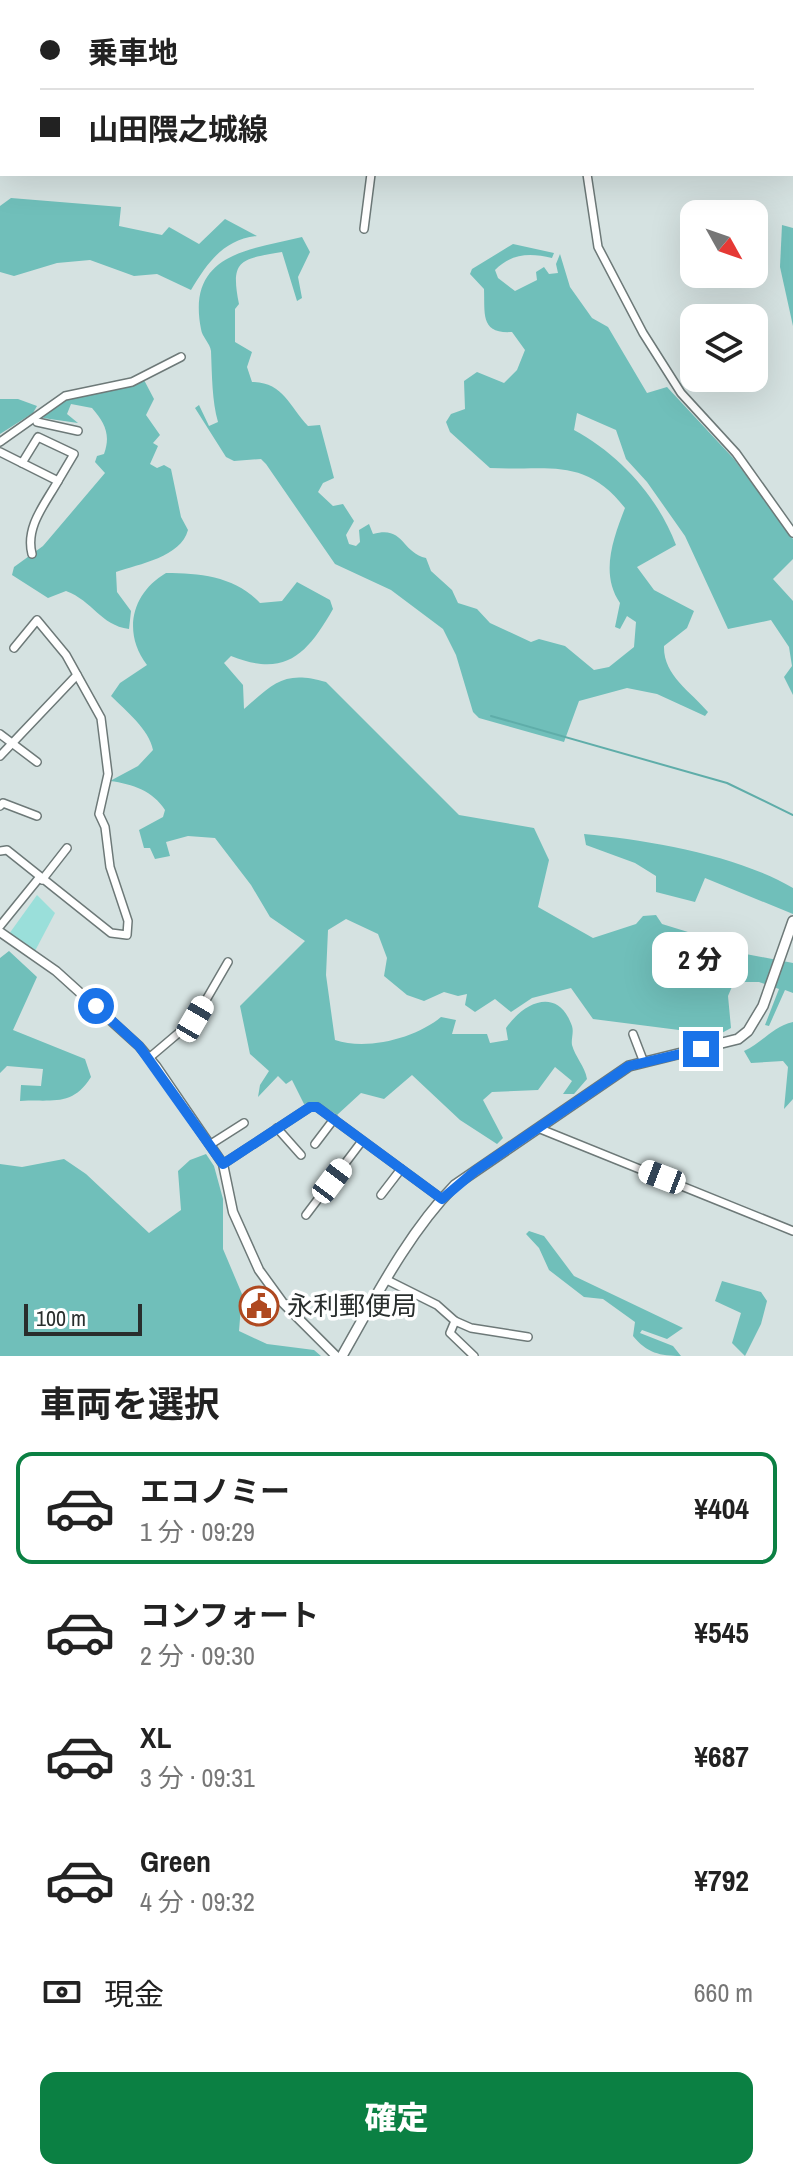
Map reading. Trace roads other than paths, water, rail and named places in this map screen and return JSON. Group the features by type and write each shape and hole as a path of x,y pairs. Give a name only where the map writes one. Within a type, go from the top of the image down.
{"main road":[{"path":"339,1356 387,1280 442,1199 455,1185 611,1077 643,1060 724,1046 748,1031 763,1006 793,921"}],"street":[{"path":"364,229 371,176"},
{"path":"587,176 598,247 643,333 681,393 736,453 793,533"},
{"path":"0,442 36,420 65,396 132,382 181,357"},
{"path":"36,420 78,431"},
{"path":"22,463 38,437 36,420"},
{"path":"32,554 29,541 31,528 74,454 38,437"},
{"path":"0,452 58,481"},
{"path":"0,850 7,850 111,933 127,935 128,921 110,867 105,827 99,814 108,774 101,718 77,675 37,620 14,648"},
{"path":"0,756 77,675"},
{"path":"0,734 37,762"},
{"path":"0,806 3,803 37,816"},
{"path":"67,848 0,929 56,971 149,1058 223,1164 233,1212 259,1270 283,1303 339,1356"},
{"path":"149,1058 195,1019 228,962"},
{"path":"633,1034 643,1060"},
{"path":"223,1164 310,1107 334,1119 442,1199"},
{"path":"315,1144 334,1119"},
{"path":"211,1144 244,1123"},
{"path":"277,1128 301,1155"},
{"path":"538,1128 793,1231"},
{"path":"306,1215 362,1141"},
{"path":"381,1195 401,1169"},
{"path":"387,1280 437,1305 455,1321 471,1328 528,1337"},
{"path":"455,1321 450,1333 474,1356"}],"waterway":[{"path":"491,716 727,783 793,815"}],"place":[{"name":"永利郵便局","path":"259,1306"}]}
